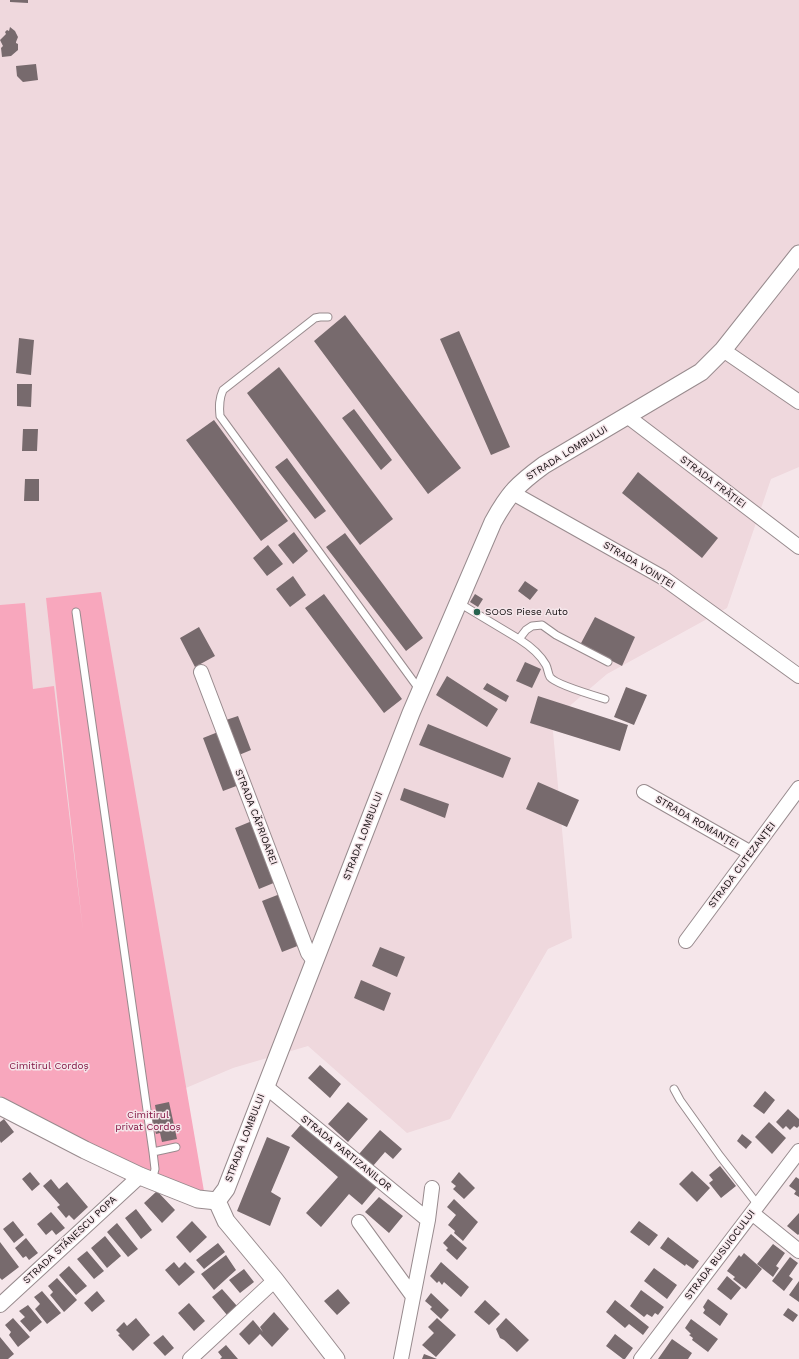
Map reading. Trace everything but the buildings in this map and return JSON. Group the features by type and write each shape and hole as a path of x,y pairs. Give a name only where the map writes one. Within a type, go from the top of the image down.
{"street":[{"name":"STRADA LOMBULUI","path":"217,1201 226,1189 265,1086 421,691 493,522 511,492 522,481 544,465 701,372 723,350 799,254"},
{"path":"723,350 799,402"},
{"name":"STRADA FRĂȚIEI","path":"627,416 799,547"},
{"name":"STRADA VOINȚEI","path":"511,492 662,577 799,676"},
{"name":"STRADA CĂPRIOAREI","path":"201,672 308,953 314,961"},
{"name":"STRADA CUTEZANȚEI","path":"686,941 799,788"},
{"name":"STRADA ROMANȚEI","path":"644,792 751,853"},
{"name":"STRADA PARTIZANILOR","path":"265,1086 428,1220"},
{"path":"0,1106 85,1150 146,1179 198,1199 217,1201 226,1221 275,1280 336,1359"},
{"name":"STRADA BUSUIOCULUI","path":"641,1359 799,1152"},
{"name":"STRADA STĂNESCU POPA","path":"0,1305 146,1179"},
{"path":"401,1359 412,1295 428,1220 432,1188"},
{"path":"755,1209 799,1251"},
{"path":"359,1222 412,1295"},
{"path":"190,1359 275,1280"}],"lane":[{"path":"328,317 315,318 223,390 219,398 220,416 421,691"},
{"path":"458,603 530,646 540,656 546,666 550,678 558,683 605,699"},
{"path":"76,612 153,1152 155,1169 146,1179"},
{"path":"519,639 526,630 532,626 542,626 608,662"},
{"path":"674,1088 680,1100 755,1209"},
{"path":"153,1152 176,1147"}],"shaded area":[{"path":"0,0 799,0 799,467 771,479 727,608 607,674 552,721 572,938 548,949 450,1119 407,1133 308,1046 233,1068 127,1113 0,769"}],"green space":[{"path":"101,592 205,1197 108,1152 0,1096 0,605 25,603 33,689 54,686 83,931 46,598"}],"place":[{"name":"SOOS Piese Auto","path":"477,612"}],"park label":[{"name":"Cimitirul Cordoș","path":"49,1066"},
{"name":"Cimitirul privat Cordoș","path":"148,1120"}]}
